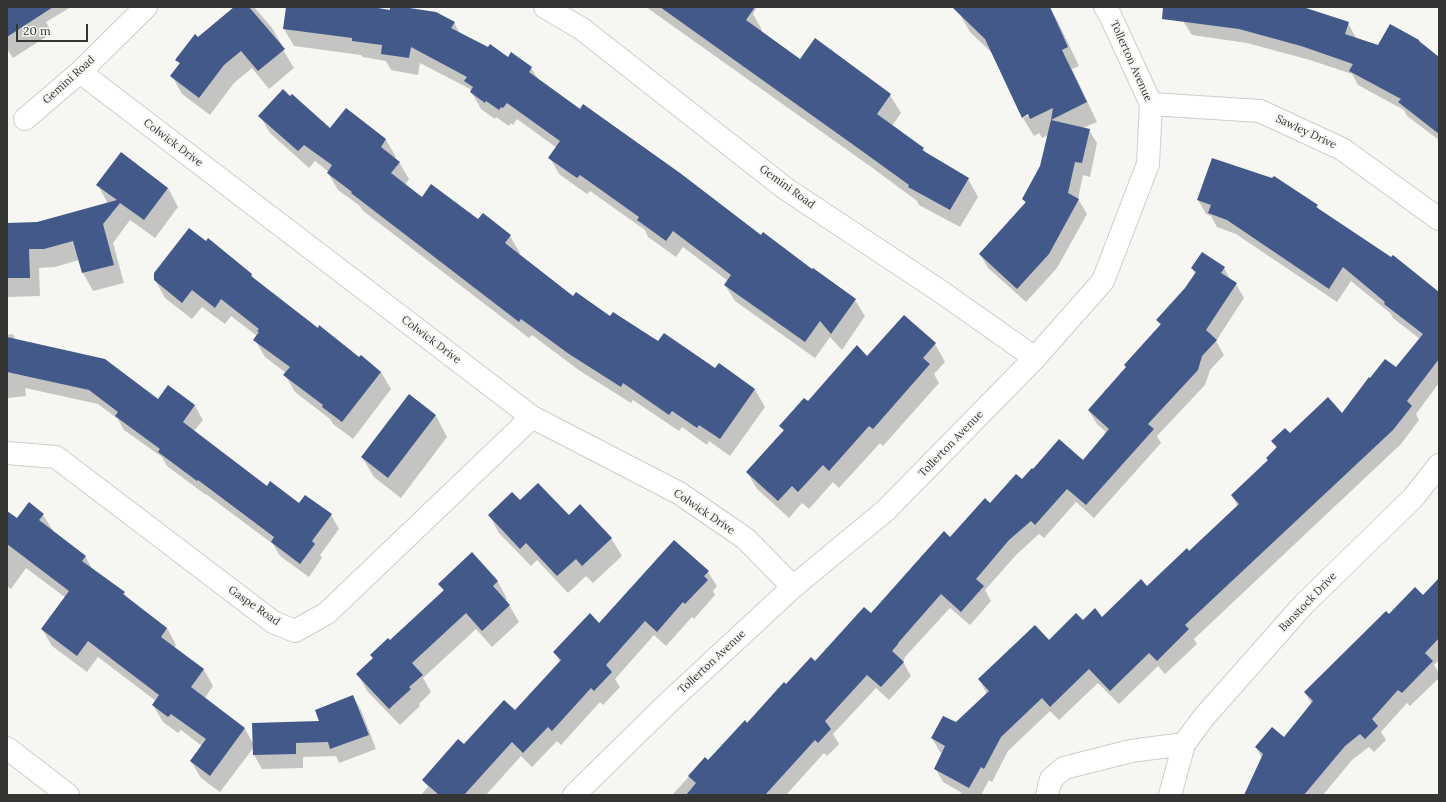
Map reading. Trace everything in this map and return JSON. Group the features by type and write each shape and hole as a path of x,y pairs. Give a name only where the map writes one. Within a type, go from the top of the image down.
{"street":[{"name":"Gemini Road","path":"25,119 80,72 146,7"},
{"name":"Gemini Road","path":"545,7 582,29 786,189 940,291 1035,358"},
{"name":"Tollerton Avenue","path":"574,795 669,702 793,587 886,510 1035,358 1103,281 1148,164 1151,104 1110,14 1105,7"},
{"name":"Colwick Drive","path":"80,72 532,417 679,493 746,539 793,587"},
{"name":"Sawley Drive","path":"1151,104 1260,111 1342,149 1439,219"},
{"name":"Gaspe Road","path":"7,453 56,457 273,622 295,631 328,613 532,417"},
{"name":"Banstock Drive","path":"1170,795 1184,744 1204,717 1304,604 1413,498 1439,465"},
{"path":"1047,795 1051,779 1064,768 1131,751 1184,744"},
{"path":"7,748 68,795"}],"building":[{"path":"7,7 53,7 7,37"},
{"path":"234,7 249,7 285,49 258,71 241,51 224,65 199,98 170,76 180,63 175,60 195,34 198,37"},
{"path":"286,7 372,7 390,10 390,7 403,7 436,12 455,22 451,28 488,47 490,44 508,57 511,52 532,67 529,72 580,109 583,104 680,173 761,235 763,232 812,269 813,268 856,299 831,334 820,321 805,342 724,285 731,275 673,231 666,241 637,220 639,217 580,175 577,178 548,158 560,141 507,103 499,110 486,101 485,103 470,92 473,87 464,81 467,77 411,47 409,58 381,54 382,45 352,41 352,38 283,29"},
{"path":"660,7 755,7 746,20 800,59 815,38 891,94 877,114 924,148 922,150 969,178 950,210 908,187 909,185"},
{"path":"952,7 1050,7 1068,47 1062,50 1087,102 1051,120 1053,108 1030,119 1028,114 1022,118 985,39"},
{"path":"1163,7 1303,7 1349,22 1345,34 1378,45 1390,24 1419,40 1439,57 1439,134 1398,102 1401,99 1349,71 1353,64 1301,46 1239,29 1162,19"},
{"path":"283,89 290,96 292,94 330,128 346,108 386,139 381,147 400,162 391,173 422,197 431,184 478,219 483,213 511,235 505,243 573,296 576,292 610,316 613,312 658,341 664,333 715,368 719,363 755,389 720,439 699,425 697,428 672,411 669,415 623,383 621,387 569,354 521,319 519,322 327,173 332,165 304,145 298,151 258,116"},
{"path":"1051,120 1090,129 1082,163 1075,162 1068,193 1079,199 1049,254 1017,289 979,254 1026,202 1022,199 1040,166"},
{"path":"121,152 168,188 144,220 120,203 103,224 114,265 82,273 73,241 44,249 29,249 30,278 7,278 7,223 37,222 117,200 96,185"},
{"path":"1212,158 1272,178 1274,176 1318,205 1316,207 1391,257 1393,255 1439,292 1439,359 1407,401 1412,406 1393,430 1185,625 1189,629 1157,661 1149,653 1110,691 1089,669 1050,707 1042,698 1001,737 984,769 981,767 969,788 934,769 945,746 931,738 943,716 956,722 989,691 978,679 1035,625 1049,640 1076,613 1083,620 1095,608 1102,617 1141,579 1147,586 1187,548 1189,551 1239,504 1231,495 1268,460 1266,458 1277,447 1271,441 1285,428 1290,433 1328,397 1342,413 1369,377 1370,378 1385,359 1396,367 1423,334 1384,304 1385,302 1343,267 1329,289 1227,220 1208,213 1211,205 1197,200"},
{"path":"189,228 206,241 208,238 252,274 251,276 318,328 319,325 359,357 361,355 381,372 342,422 322,407 323,405 283,375 290,367 253,340 259,332 257,331 259,329 221,299 215,308 192,290 182,303 154,280 154,273"},
{"path":"1202,252 1225,267 1221,273 1237,283 1206,330 1217,340 1202,356 1198,370 1148,424 1154,429 1086,505 1067,489 1035,525 1031,521 1009,540 976,579 984,586 961,612 941,594 892,651 904,662 881,687 867,675 825,721 831,729 818,743 815,740 765,795 686,795 696,783 688,776 705,757 708,760 745,720 747,723 784,682 786,684 811,657 815,661 864,607 871,613 944,531 950,537 985,498 990,503 1016,474 1022,479 1032,468 1033,469 1059,439 1083,460 1109,429 1088,410 1126,367 1124,365 1161,324 1156,320 1185,288 1196,272 1191,268"},
{"path":"904,315 936,343 923,358 930,364 873,429 869,426 829,471 823,465 798,492 792,486 778,501 746,472 784,430 779,426 804,398 808,401 857,345 867,356"},
{"path":"7,337 105,359 158,399 168,385 195,405 183,422 267,486 270,481 299,503 305,495 332,514 312,541 315,544 300,564 271,542 274,537 158,452 160,449 115,416 118,412 89,390 7,372"},
{"path":"409,394 436,415 388,478 361,457"},
{"path":"538,483 569,515 580,504 612,538 582,566 576,559 557,576 526,543 520,549 488,515 512,492 520,500"},
{"path":"29,502 44,514 39,520 86,556 82,561 125,592 123,594 167,628 161,637 204,669 191,687 245,728 210,776 190,761 206,739 171,714 168,717 152,705 159,695 88,641 77,656 41,629 69,591 7,544 7,511 17,518"},
{"path":"674,540 709,571 704,576 708,580 685,604 683,602 657,632 645,621 606,665 612,672 594,691 591,688 552,731 548,727 523,753 512,742 464,795 439,795 422,780 458,739 464,744 504,700 515,710 561,660 553,652 590,613 599,623"},
{"path":"472,552 498,581 493,586 510,605 482,631 466,613 412,663 423,675 409,687 411,689 389,709 356,674 373,658 370,655 388,638 390,640 444,590 438,584"},
{"path":"1439,578 1439,638 1425,653 1433,661 1402,693 1398,690 1372,719 1378,726 1365,739 1360,734 1345,746 1304,795 1244,795 1263,754 1255,747 1272,727 1284,737 1313,701 1304,692 1386,611 1389,614 1415,587 1423,595"},
{"path":"353,695 369,735 330,749 328,742 296,743 296,754 253,755 252,723 319,721 315,710"}]}
